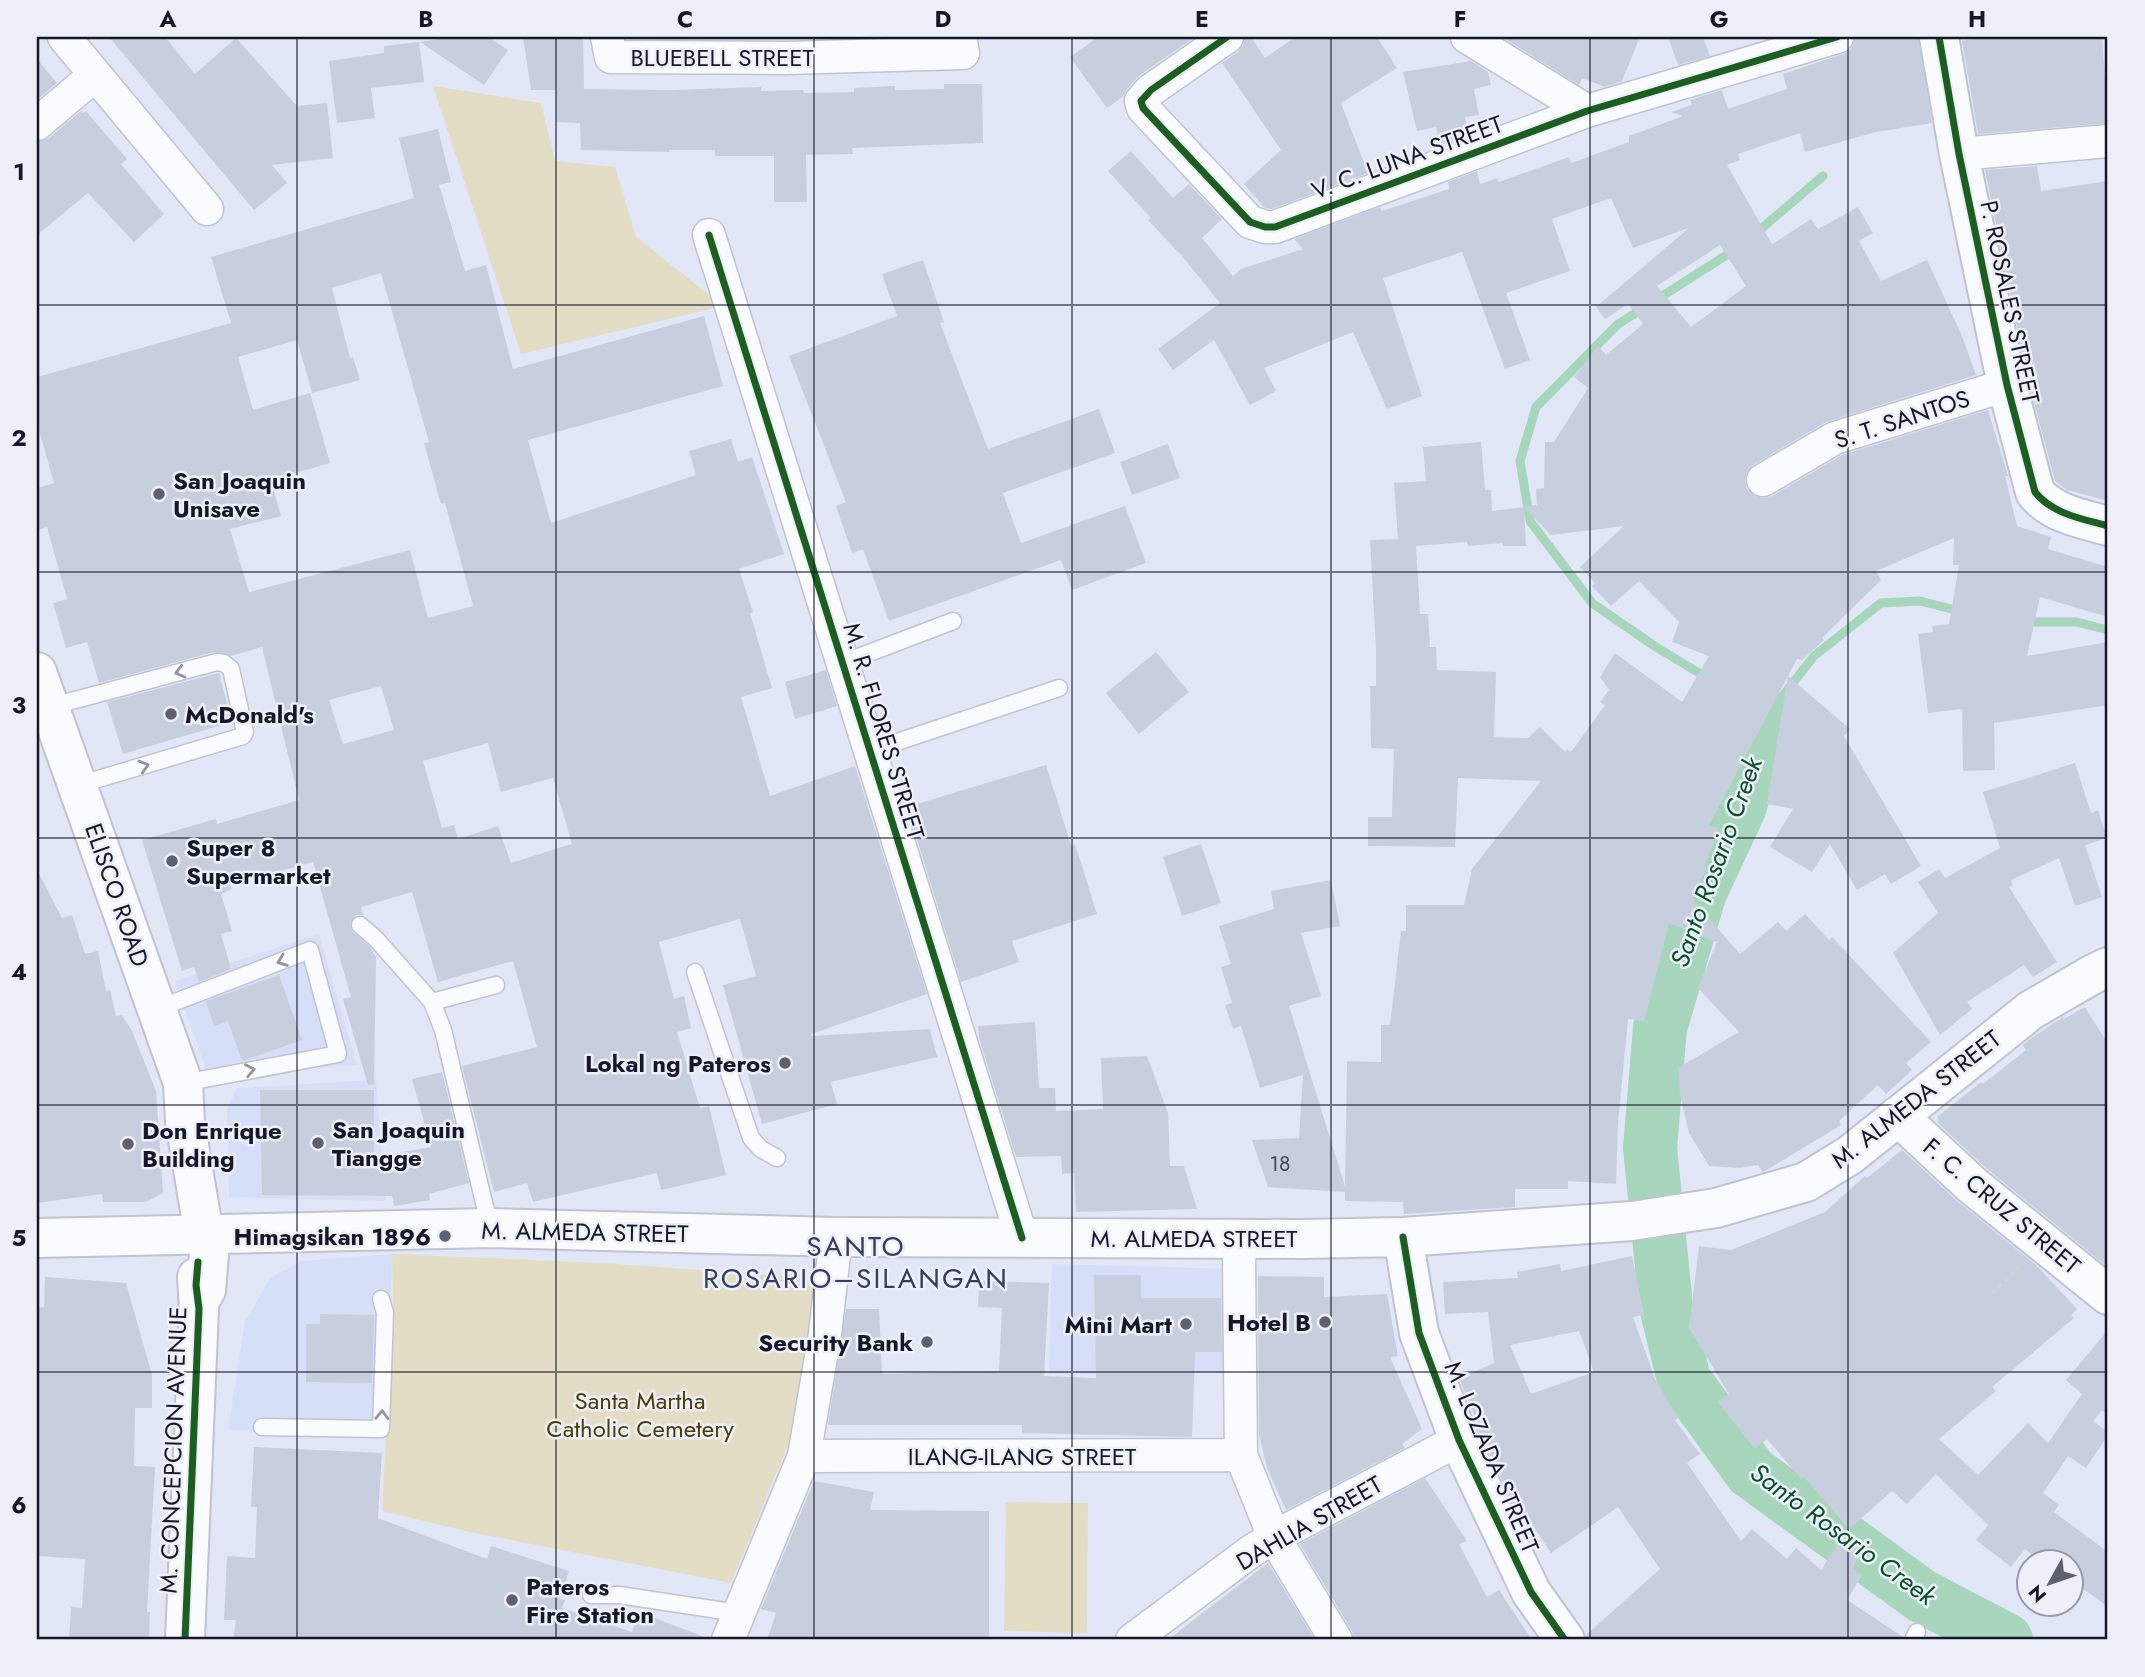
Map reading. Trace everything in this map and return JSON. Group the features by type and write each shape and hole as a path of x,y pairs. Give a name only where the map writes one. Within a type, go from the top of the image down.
{"main road":[{"name":"P. ROSALES STREET","path":"1939,37 1959,155 2007,385 2035,492 2043,502 2066,514 2108,526"},
{"name":"ELISCO ROAD","path":"41,702 78,785 183,1083 185,1122 204,1234"},
{"name":"ELISCO ROAD","path":"41,702 168,1097 185,1122"},
{"name":"M. ALMEDA STREET","path":"37,1238 490,1228 836,1237 1404,1237 1632,1221 1716,1209 1806,1182 1850,1155 2031,1010 2108,967"},
{"name":"F. C. CRUZ STREET","path":"1898,1116 1972,1185 2108,1295"},
{"name":"M. CONCEPCION AVENUE","path":"185,1640 199,1302 206,1290 209,1264 210,1241 204,1234"},
{"name":"M. LOZADA STREET","path":"1404,1237 1419,1333 1459,1440 1554,1637"}],"street":[{"path":"64,37 207,209"},
{"name":"BLUEBELL STREET","path":"607,37 611,57 784,48 963,53 960,37"},
{"name":"V. C. LUNA STREET","path":"1227,37 1151,90 1142,101 1143,108 1250,222 1265,227 1275,227 1587,111 1837,37"},
{"path":"1467,37 1587,111"},
{"path":"37,124 95,75"},
{"path":"1959,155 2108,141"},
{"name":"M. R. FLORES STREET","path":"709,235 1022,1238"},
{"name":"S. T. SANTOS","path":"1763,480 1835,438 2007,385"},
{"path":"733,1627 804,1456 825,1334 836,1237"},
{"path":"1241,1238 1241,1455 1274,1537 1336,1640"},
{"name":"DAHLIA STREET","path":"1132,1640 1274,1537 1459,1440"},
{"name":"ILANG-ILANG STREET","path":"804,1456 1241,1455"}],"lane":[{"path":"843,663 953,621"},
{"path":"41,702 217,662 231,668 245,732 243,736 78,785"},
{"path":"870,751 1059,688"},
{"path":"360,925 376,939 432,1002 443,1030 490,1228"},
{"path":"157,1009 310,950 338,1054 183,1083"},
{"path":"695,972 751,1138 761,1149 777,1158"},
{"path":"432,1002 496,985"},
{"path":"262,1427 381,1429 385,1312 382,1298"},
{"path":"591,1595 619,1595 733,1627"}],"shaded area":[{"path":"319,934 357,1065 254,1072 211,1084 175,981"},
{"name":"San Joaquin Tiangge","path":"376,1080 385,1201 229,1197 227,1109 237,1088"},
{"path":"392,1254 388,1437 228,1430 245,1322 270,1278 302,1261"},
{"path":"1052,1264 1232,1269 1233,1372 1049,1374"}],"green space":[{"path":"433,86 541,103 555,161 615,167 636,237 723,306 521,354"},
{"name":"Santa Martha Catholic Cemetery","path":"392,1254 603,1263 821,1279 796,1426 731,1583 470,1532 382,1511 393,1310"},
{"path":"1006,1502 1088,1503 1087,1633 1004,1631"}],"building":[{"path":"109,37 165,37 195,74 236,38 297,106 327,103 333,158 272,165 287,183 254,210"},
{"path":"450,37 489,37 508,50 484,85 420,42"},
{"path":"523,37 583,37 584,89 761,87 761,91 803,90 804,93 854,92 854,88 895,86 895,90 944,89 944,84 982,84 983,143 852,148 853,154 806,155 807,202 774,202 774,156 715,156 715,150 581,150 580,123 556,122 556,90 531,90"},
{"path":"1098,37 1195,37 1140,75 1123,97 1107,108 1070,57"},
{"path":"1245,37 1251,37 1265,58 1295,37 1377,37 1397,68 1341,103 1368,173 1272,209 1265,208 1244,184 1281,150 1222,63 1238,52"},
{"path":"1502,37 1640,37 1622,81 1605,87 1582,78 1579,85"},
{"path":"1668,37 1703,37 1710,56 1678,65"},
{"path":"1855,37 1918,37 1932,123 1876,132 1805,152 1800,133 1738,154 1740,160 1727,165 1772,244 1811,219 1818,229 1858,207 1873,233 1859,241 1881,281 1927,260 1962,336 1976,375 1826,422 1753,465 1747,472 1747,489 1762,498 1772,496 1842,455 1988,410 2008,476 2005,476 2017,526 2051,537 2048,549 2108,567 2108,617 2040,597 2027,656 2108,642 2108,705 1994,723 1995,770 1963,771 1962,709 1928,713 1918,634 1933,632 1932,626 1949,624 1959,565 1953,565 1954,538 1876,571 1881,580 1822,638 1824,640 1802,660 1797,659 1709,825 1719,829 1693,900 1740,954 1778,922 1786,931 1805,914 1829,940 1832,937 1931,1042 1906,1063 1912,1070 1886,1094 1878,1085 1839,1121 1841,1125 1763,1172 1758,1165 1739,1168 1709,1166 1689,1133 1680,1095 1678,1068 1739,1032 1698,988 1717,942 1669,923 1644,1021 1628,1019 1618,1123 1616,1184 1568,1181 1568,1189 1515,1189 1515,1207 1404,1214 1403,1202 1345,1201 1345,1192 1268,1187 1252,1140 1299,1138 1303,1075 1260,1088 1241,1026 1233,1029 1225,1005 1232,1003 1221,967 1231,964 1219,926 1274,909 1271,891 1331,880 1340,926 1301,933 1321,996 1289,1006 1345,1186 1347,1061 1381,1062 1381,1025 1390,1025 1401,931 1406,931 1406,905 1464,905 1472,869 1541,781 1458,778 1455,847 1368,846 1368,817 1392,817 1394,749 1371,748 1370,686 1376,686 1376,649 1370,540 1398,539 1394,483 1426,481 1423,447 1481,442 1485,490 1491,490 1492,511 1537,505 1536,489 1544,488 1545,442 1554,442 1588,388 1574,377 1598,346 1606,355 1643,324 1628,304 1605,319 1596,307 1689,228 1633,248 1611,198 1552,219 1570,271 1506,293 1530,360 1505,369 1462,252 1383,278 1422,396 1387,409 1353,332 1264,368 1276,391 1250,405 1214,340 1173,370 1158,349 1220,303 1148,220 1151,218 1108,171 1131,151 1173,198 1189,184 1222,219 1202,238 1233,276 1241,269 1303,249 1294,239 1380,207 1382,211 1449,189 1448,182 1477,171 1480,184 1497,178 1499,182 1569,157 1571,163 1629,142 1629,136 1683,116 1671,112 1692,105 1690,100 1722,90 1728,109 1787,89 1783,74 1843,54 1851,49","holes":["1720,245 1746,286 1691,327 1657,286","1524,507 1551,535 1624,526 1580,567 1595,583 1592,586 1611,606 1639,581 1679,622 1672,642 1709,656 1682,702 1615,653 1600,677 1609,690 1600,702 1605,705 1571,752 1567,749 1565,752 1540,727 1528,738 1494,737 1496,672 1437,670 1436,647 1430,647 1428,614 1420,614 1416,546 1467,542 1468,546 1503,543 1503,546 1526,546"]},
{"path":"1983,37 2102,37 2108,123 1978,134 1962,41"},
{"path":"419,42 424,82 371,88 375,118 337,123 329,61 384,53 384,46"},
{"path":"37,59 57,83 37,100"},
{"path":"1471,61 1488,72 1491,85 1474,89 1479,115 1465,117 1469,135 1440,146 1436,127 1417,131 1403,72"},
{"path":"81,111 86,111 127,159 121,164 164,214 134,242 88,193 37,235 37,142 49,138"},
{"path":"438,129 451,182 439,185 465,271 486,265 513,369 704,316 723,386 528,440 551,523 696,475 689,451 731,439 738,462 752,457 784,554 739,569 772,688 741,697 770,796 855,766 927,994 811,1034 930,1029 937,1057 831,1082 837,1104 762,1124 723,985 756,976 740,919 659,942 674,999 684,996 691,1028 677,1032 700,1108 709,1106 726,1175 661,1190 657,1173 533,1202 527,1183 494,1192 462,1066 537,1047 513,961 438,982 412,892 361,907 363,915 356,915 350,924 353,932 369,946 376,957 374,1084 368,1085 343,999 351,997 313,862 230,885 232,889 221,894 232,931 221,934 231,969 199,982 194,967 182,971 142,840 216,819 217,824 299,800 262,647 231,656 214,652 99,683 87,642 66,648 53,603 67,599 47,527 37,530 37,488 54,483 37,423 37,377 231,323 211,257 414,198 399,138","holes":["381,273 429,442 424,443 441,504 445,503 473,606 428,618 410,550 249,592 230,529 281,516 271,480 330,463 310,393 253,410 238,357 297,340 312,393 360,380 353,357 350,358 332,288","381,686 394,730 343,744 329,700","488,743 501,792 553,778 572,844 511,863 498,826 458,839 454,825 442,828 423,761"]},
{"path":"2037,166 2041,191 2108,181 2108,501 2067,490 2055,481 2028,380 1985,170"},
{"path":"923,260 944,322 940,323 988,449 1099,409 1115,453 1003,493 1021,543 1125,506 1146,563 1072,590 1061,560 889,621 863,549 852,553 836,506 846,502 789,356 897,316 882,274"},
{"path":"1168,444 1180,478 1132,495 1120,462"},
{"path":"1156,652 1189,692 1139,734 1106,693"},
{"path":"826,670 837,706 795,719 785,682"},
{"name":"McDonald's","path":"219,673 232,722 123,754 107,702"},
{"path":"1788,676 1850,729 1844,736 1921,866 1891,884 1885,874 1857,890 1830,844 1812,872 1770,847 1793,809 1767,804"},
{"path":"2075,763 2091,813 2098,810 2107,838 2085,845 2102,897 2075,906 2059,858 2011,880 2013,885 2009,887 2057,962 2033,977 2024,965 1967,1002 1972,1009 1940,1035 1893,953 1938,913 1918,882 1939,869 1945,878 2000,848 1983,792"},
{"path":"1046,765 1071,845 1075,844 1097,914 1012,941 1019,962 961,982 907,807"},
{"path":"1201,844 1221,903 1182,916 1163,857"},
{"path":"37,870 62,918 72,915 85,954 98,951 106,991 110,990 116,1016 122,1015 132,1031 156,1091 163,1193 146,1202 103,1202 102,1194 37,1203"},
{"path":"279,975 302,1040 242,1061 228,1021 214,1026 206,1001"},
{"path":"2085,1007 2108,1044 2108,1267 1986,1168 1937,1122 1937,1117 2026,1050 2023,1045 2030,1039 2063,1017 2064,1019"},
{"path":"1035,1022 1039,1088 1055,1088 1056,1111 1103,1109 1101,1058 1147,1056 1168,1113 1170,1166 1184,1166 1197,1209 1076,1212 1074,1173 1062,1174 1061,1156 1016,1157 979,1038 978,1026"},
{"name":"San Joaquin Tiangge","path":"442,1072 469,1183 429,1194 430,1200 394,1206 392,1196 262,1195 260,1090 374,1090 374,1157 431,1147 412,1079"},
{"path":"1902,1150 1957,1201 2036,1265 2077,1309 2071,1315 2074,1318 1992,1387 1996,1391 1939,1439 1978,1475 2028,1423 2048,1443 2082,1394 2066,1380 2108,1330 2108,1415 2102,1410 2093,1421 2108,1432 2108,1435 2086,1468 2068,1456 2043,1493 2059,1505 2054,1512 2108,1552 2108,1607 2086,1591 2086,1548 2016,1548 2016,1561 2011,1567 1976,1540 1988,1525 1936,1474 1907,1504 1892,1491 1849,1529 1767,1439 1755,1449 1718,1402 1729,1394 1689,1328 1699,1246 1731,1250 1825,1212 1865,1176 1867,1178"},
{"path":"1632,1256 1644,1315 1633,1317 1655,1379 1678,1418 1675,1420 1700,1454 1687,1463 1741,1541 1752,1529 1787,1559 1796,1548 1821,1570 1842,1537 1864,1550 1852,1568 1862,1575 1847,1600 1903,1637 1903,1640 1586,1640 1586,1635 1660,1569 1618,1507 1551,1553 1520,1506 1515,1508 1479,1431 1459,1378 1494,1363 1488,1312 1445,1314 1443,1282 1518,1278 1517,1272 1560,1264 1561,1271","holes":["1579,1331 1594,1372 1531,1394 1510,1345"]},
{"path":"1094,1275 1141,1275 1141,1298 1221,1298 1222,1352 1195,1352 1192,1437 1022,1433 1022,1425 828,1425 846,1309 879,1309 882,1374 999,1371 1002,1308 978,1307 979,1281 1049,1283 1044,1376 1096,1378"},
{"path":"1258,1276 1324,1277 1324,1297 1387,1294 1398,1356 1390,1357 1422,1429 1402,1444 1405,1448 1286,1510 1267,1468 1259,1434"},
{"path":"45,1277 126,1283 152,1375 152,1408 135,1408 134,1466 155,1467 147,1612 150,1612 149,1640 69,1640 71,1607 82,1608 85,1559 37,1556 37,1307 44,1307"},
{"path":"320,1314 374,1315 372,1383 306,1382 306,1324 320,1324"},
{"path":"254,1447 382,1453 378,1518 487,1559 491,1546 569,1571 560,1599 565,1600 562,1608 632,1632 639,1612 707,1640 233,1640 236,1620 224,1620 227,1556 255,1558 257,1507 251,1507"},
{"path":"1425,1478 1467,1541 1459,1544 1487,1597 1499,1590 1532,1640 1354,1640 1352,1631 1300,1544"},
{"path":"814,1481 874,1492 870,1510 989,1511 989,1640 767,1640 776,1613 761,1609"},
{"path":"1268,1563 1315,1640 1168,1640 1192,1621"}],"waterway":[{"path":"1755,234 1823,176"},
{"path":"1656,300 1736,249"},
{"path":"1644,308 1618,324 1536,407 1520,461 1530,521 1592,603 1709,679"},
{"path":"1761,714 1766,717 1814,656 1881,603 1920,601 1963,612"},
{"path":"2024,622 2077,622 2108,630"},
{"name":"Santo Rosario Creek","path":"1766,717 1740,806 1700,892 1660,1028 1650,1148 1666,1306 1684,1380 1751,1472 1922,1596 2006,1640"}],"cycle path":[{"path":"1227,37 1151,90 1141,101 1143,108 1250,222 1265,227 1275,227 1587,111 1837,37"},
{"path":"1939,37 1959,154 2007,385 2035,492 2059,511 2108,526"},
{"path":"709,235 1022,1238"},
{"path":"1403,1237 1419,1333 1459,1440 1531,1592 1565,1640"},
{"path":"185,1640 199,1309 196,1285 198,1262"}],"place":[{"name":"San Joaquin Unisave","path":"159,494"},
{"name":"McDonald's","path":"171,714"},
{"name":"Super 8 Supermarket","path":"172,861"},
{"name":"Lokal ng Pateros","path":"785,1063"},
{"name":"San Joaquin Tiangge","path":"318,1143"},
{"name":"Don Enrique Building","path":"128,1144"},
{"name":"Himagsikan 1896","path":"445,1236"},
{"name":"Hotel B","path":"1325,1322"},
{"name":"Mini Mart","path":"1186,1324"},
{"name":"Security Bank","path":"927,1342"},
{"name":"Pateros Fire Station","path":"512,1600"}],"district":[{"name":"SANTO ROSARIO–SILANGAN","path":"856,1262"}]}
